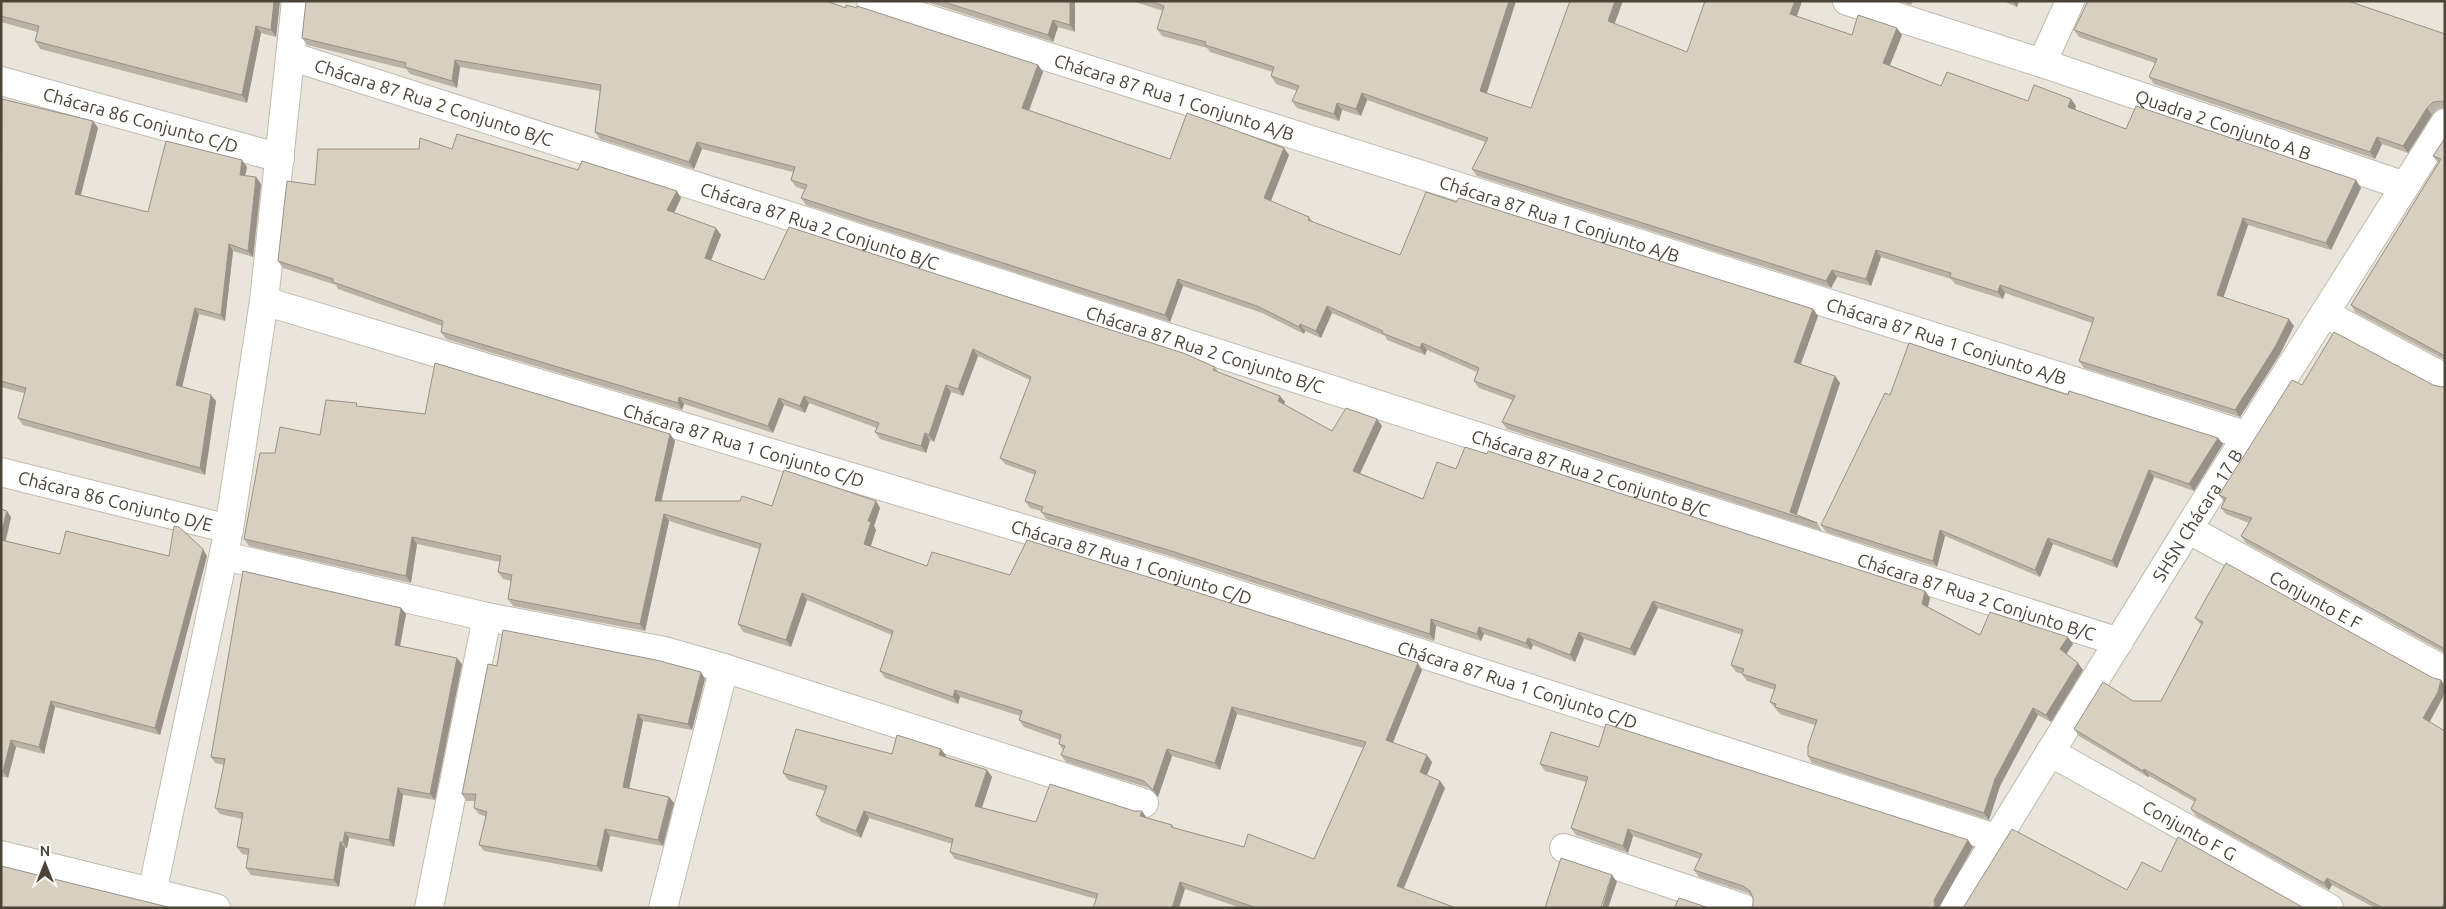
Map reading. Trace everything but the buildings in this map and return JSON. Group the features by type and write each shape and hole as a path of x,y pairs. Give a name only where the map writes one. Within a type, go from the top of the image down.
{"street":[{"path":"152,892 229,529 264,301 296,1"},
{"name":"Chácara 87 Rua 1 Conjunto A/B","path":"871,1 2248,436"},
{"name":"Quadra 2 Conjunto A B","path":"1847,1 2042,63 2405,186"},
{"path":"2042,63 2070,1"},
{"name":"Chácara 87 Rua 2 Conjunto B/C","path":"290,56 2119,642"},
{"name":"Chácara 86 Conjunto C/D","path":"1,81 280,158"},
{"name":"SHSN Chácara 17 B","path":"1954,908 1995,838 2188,529 2326,314 2445,123"},
{"name":"Chácara 87 Rua 1 Conjunto C/D","path":"264,301 1168,572 1995,838"},
{"path":"2326,314 2445,378"},
{"name":"Chácara 86 Conjunto D/E","path":"1,472 229,529"},
{"name":"Conjunto E F","path":"2188,529 2445,671"},
{"path":"224,556 487,616 664,651 724,668 1144,803"},
{"path":"429,908 487,616"},
{"path":"663,908 724,668"},
{"name":"Conjunto F G","path":"2050,752 2329,908"},
{"path":"1564,848 1743,908"},
{"path":"1,856 216,908"}],"shaded area":[{"path":"1,1 2445,1 2445,908 1,908"}]}
